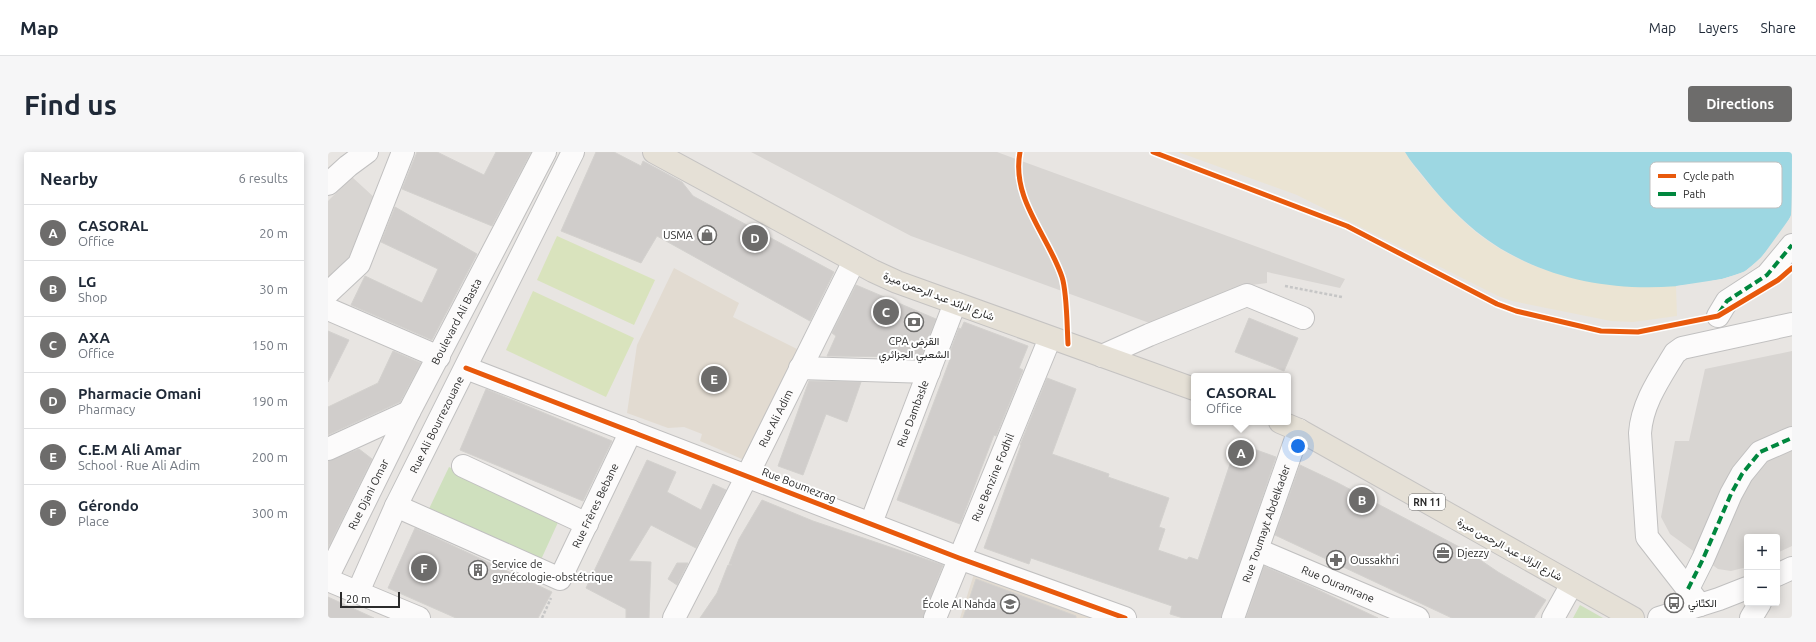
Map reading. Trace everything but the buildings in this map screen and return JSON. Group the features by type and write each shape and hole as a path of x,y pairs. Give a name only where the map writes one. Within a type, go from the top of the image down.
{"main road":[{"name":"شارع الرائد عبد الرحمن ميرة","path":"654,152 854,261 897,282 1191,388"},
{"name":"شارع الرائد عبد الرحمن ميرة","path":"1290,426 1572,584"},
{"name":"RN 11","path":"1572,584 1633,618"}],"street":[{"path":"328,184 341,159 367,152"},
{"path":"328,293 359,264 403,152"},
{"name":"Boulevard Ali Basta","path":"409,412 545,152"},
{"name":"Rue Ali Bourrezouane","path":"358,592 396,506 573,152"},
{"path":"1718,316 1727,301 1767,275 1792,245"},
{"name":"Rue Ali Adim","path":"674,618 748,476 854,261"},
{"path":"1102,356 1149,334 1247,295 1303,318"},
{"name":"Rue Dambasle","path":"871,523 955,303"},
{"path":"328,309 439,357"},
{"path":"1694,597 1647,537 1640,433 1641,419 1647,401 1675,353 1682,348 1792,324"},
{"name":"Rue Benzine Fodhil","path":"935,618 1050,338"},
{"name":"Rue Boumezrag","path":"466,368 959,558 1126,618"},
{"path":"800,368 929,372"},
{"path":"328,449 409,412"},
{"name":"Rue Djani Omar","path":"328,576 409,412"},
{"name":"Rue Toumayt Abdelkader","path":"1234,618 1258,550 1290,426"},
{"name":"Rue Frères Bebane","path":"396,506 560,579 631,431"},
{"path":"1694,597 1703,558 1731,494 1742,474 1760,452 1792,438"},
{"path":"463,466 587,524"},
{"name":"Rue Ouramrane","path":"1258,550 1418,618"},
{"path":"1780,574 1792,568"},
{"path":"328,580 419,618"},
{"path":"1553,618 1572,584"},
{"path":"1659,618 1694,597 1744,589"},
{"path":"1751,618 1758,606"}],"path":[{"path":"1282,286 1342,297"}],"shaded area":[{"path":"751,152 997,152 1345,279 1340,288 1267,272 1267,283 1244,286 1155,325 911,236"},
{"path":"352,177 376,199 353,257 328,289 328,201"},
{"path":"674,268 739,303 733,317 797,349 793,365 751,463 700,441 702,434 684,427 668,428 627,413 637,345"},
{"path":"1792,351 1792,546 1780,552 1780,534 1744,534 1744,568 1731,571 1718,569 1670,534 1661,517 1675,441 1689,441 1705,369"},
{"name":"École Al Nahda","path":"974,574 1093,618 960,618"}],"green space":[{"path":"557,236 655,280 634,325 537,280"},
{"path":"533,291 634,338 606,397 506,350"},
{"path":"449,467 560,518 539,564 427,513"},
{"path":"1580,605 1603,618 1573,618"}],"sand":[{"path":"1178,152 1405,152 1422,177 1457,215 1482,237 1504,251 1527,263 1575,278 1625,285 1676,286 1677,316 1633,322 1611,321 1512,301 1498,296 1297,195"}],"water":[{"path":"1405,152 1792,152 1791,215 1788,222 1770,247 1756,263 1738,274 1723,279 1678,286 1630,287 1606,285 1560,275 1537,267 1516,257 1489,241 1465,222 1443,200"}],"pier":[{"path":"1792,215 1792,218 1762,260 1745,274 1723,281 1676,287 1722,279 1744,272 1761,258"}],"marked path":[{"path":"1719,313 1727,301 1767,275 1792,245"},
{"path":"1688,589 1703,559 1731,494 1742,474 1760,452 1792,438"}],"cycle path":[{"path":"1020,152 1019,169 1021,185 1026,201 1032,216 1056,261 1064,283 1068,344"},
{"path":"1153,152 1347,226 1497,304 1516,311 1601,331 1638,332 1718,316 1778,280 1792,268"},
{"path":"466,368 959,558 1125,618"}],"place":[{"name":"USMA","path":"707,235"},
{"name":"Pharmacie Omani","path":"755,238"},
{"name":"AXA","path":"886,312"},
{"name":"CPA القرض الشعبي الجزائري","path":"914,322"},
{"name":"C.E.M Ali Amar","path":"714,379"},
{"name":"CASORAL","path":"1241,453"},
{"name":"LG","path":"1362,500"},
{"name":"Djezzy","path":"1443,553"},
{"name":"Oussakhri","path":"1336,560"},
{"name":"Gérondo","path":"424,568"},
{"name":"Service de gynécologie-obstétrique","path":"478,570"},
{"name":"الكتّاني","path":"1674,603"},
{"name":"École Al Nahda","path":"1010,604"}]}
